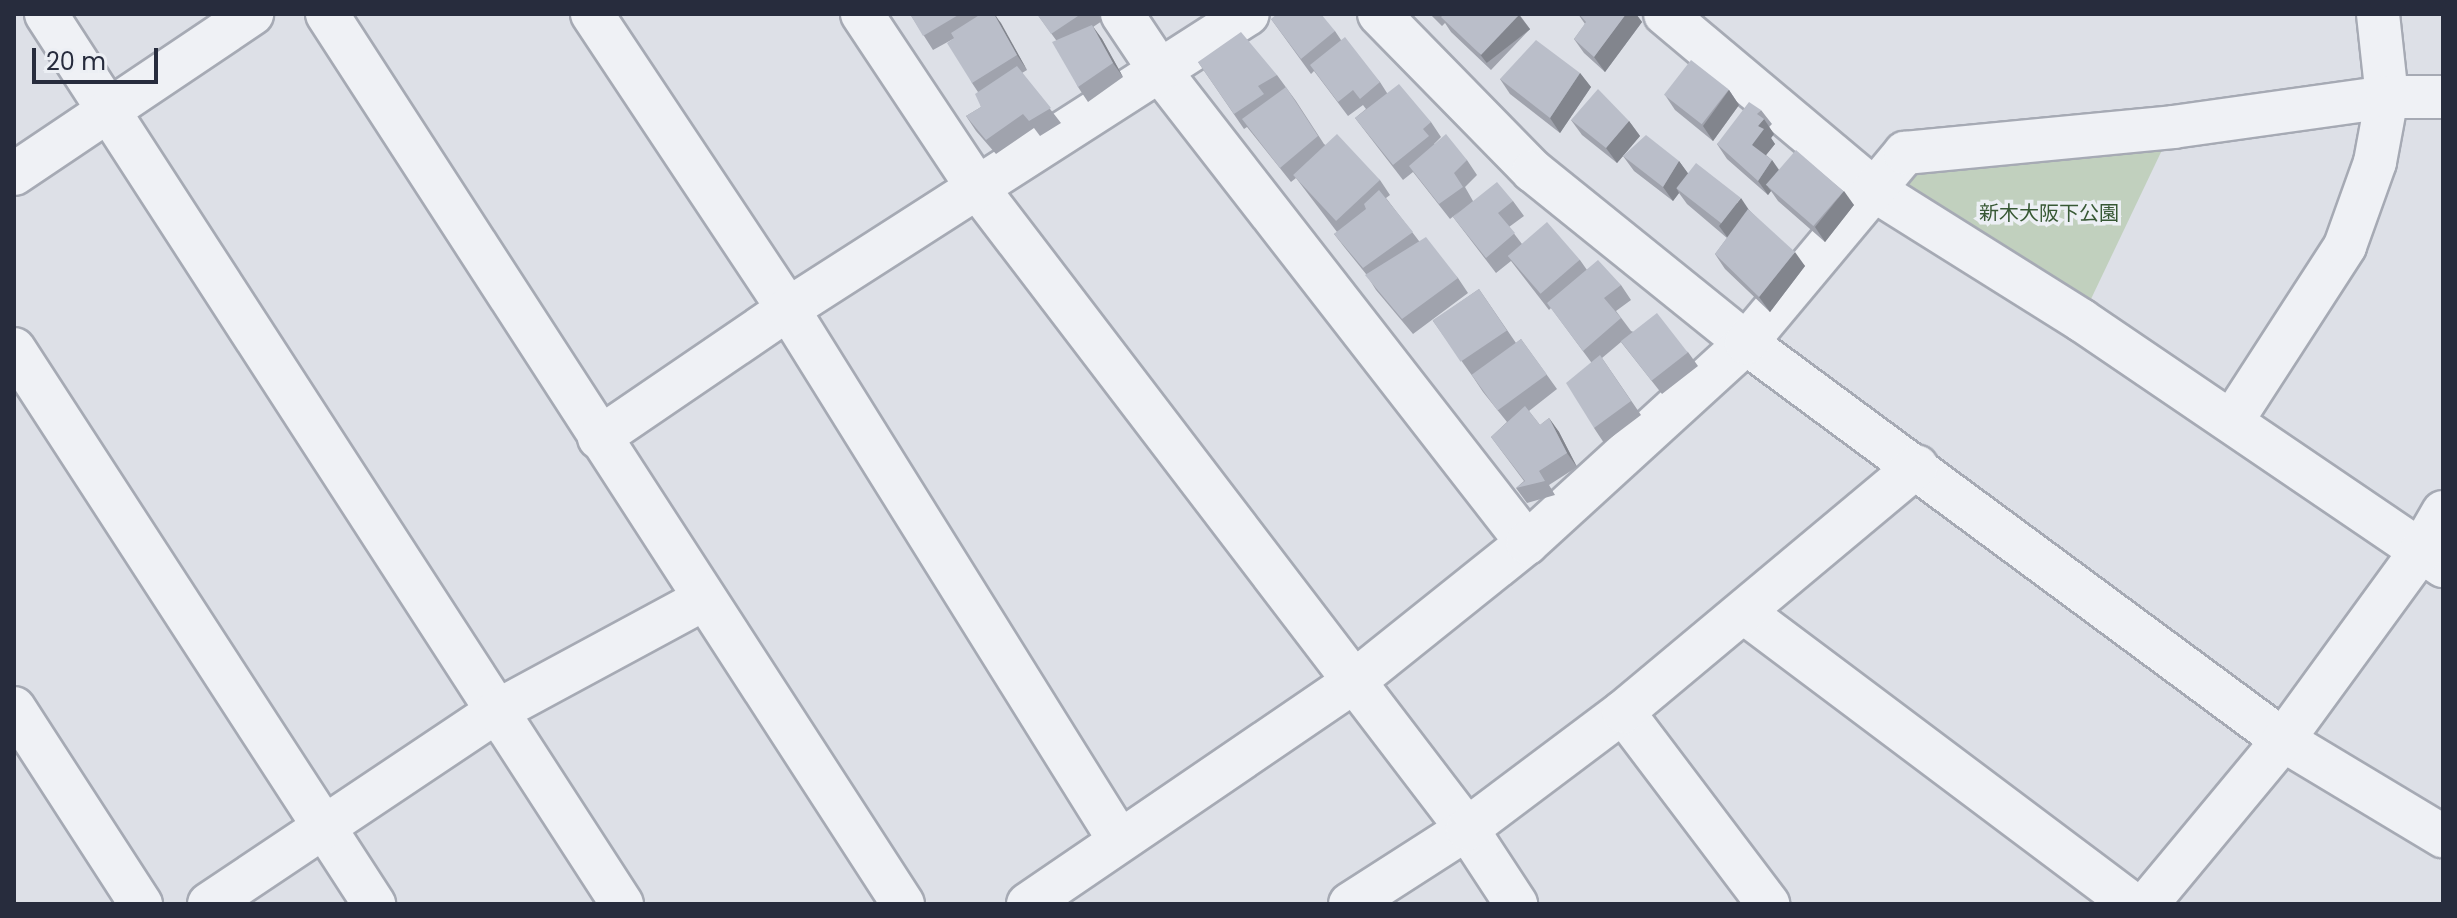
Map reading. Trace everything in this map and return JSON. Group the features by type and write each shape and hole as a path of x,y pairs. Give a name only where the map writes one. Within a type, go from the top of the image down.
{"street":[{"path":"46,14 622,904"},
{"path":"14,174 252,14"},
{"path":"327,14 702,600 903,904"},
{"path":"592,14 788,309 1119,840"},
{"path":"862,14 979,190 1352,683 1467,829 1516,904"},
{"path":"1122,14 1160,71 1527,543"},
{"path":"599,438 788,309 979,190 1248,14"},
{"path":"1379,14 1533,171 1746,343 1917,466 2283,740 2443,836"},
{"path":"1665,14 1877,192 2232,421 2431,559"},
{"path":"2232,421 2345,246 2375,162 2387,97 2378,14"},
{"path":"1028,904 1352,683 1527,543 1746,343 1877,192 1905,153 2173,127 2387,97 2443,97"},
{"path":"14,349 374,904"},
{"path":"1350,904 1467,829 1623,712 1746,614 1917,466"},
{"path":"2147,904 2431,559 2443,512"},
{"path":"209,904 326,829 497,711 702,600"},
{"path":"1746,614 2132,904"},
{"path":"14,708 141,904"},
{"path":"1623,712 1768,904"}],"green space":[{"name":"新木大阪下公園","path":"2173,127 2081,320 1877,192 1905,153"}],"building":[{"path":"910,14 960,14 923,36"},
{"path":"981,14 994,14 1017,55 972,83 947,43 954,38 951,33"},
{"path":"1037,14 1081,14 1051,34"},
{"path":"1277,14 1321,14 1335,31 1301,59 1271,19"},
{"path":"1444,14 1519,15 1481,55 1441,17"},
{"path":"1579,14 1626,14 1594,57 1574,39 1586,22"},
{"path":"1092,25 1113,63 1078,87 1052,42"},
{"path":"1241,32 1277,75 1258,86 1264,94 1234,114 1198,62"},
{"path":"1345,37 1380,82 1360,99 1353,90 1338,102 1310,65"},
{"path":"1536,40 1580,73 1550,118 1500,79"},
{"path":"1691,60 1729,90 1702,124 1664,95"},
{"path":"1017,66 1051,108 1029,121 1023,114 986,140 966,116 981,107 975,94"},
{"path":"1399,84 1431,122 1423,129 1429,136 1393,165 1355,118"},
{"path":"1286,87 1318,136 1280,168 1242,119"},
{"path":"1598,89 1629,121 1606,148 1571,120"},
{"path":"1749,102 1761,110 1757,114 1764,119 1758,126 1764,129 1752,145 1772,160 1758,181 1717,144"},
{"path":"1337,134 1380,180 1336,221 1293,175"},
{"path":"1446,134 1467,160 1454,173 1463,187 1439,204 1409,166"},
{"path":"1646,135 1679,161 1663,187 1623,156"},
{"path":"1796,150 1844,191 1813,226 1766,185"},
{"path":"1696,163 1741,198 1721,223 1676,188"},
{"path":"1497,182 1513,201 1498,213 1515,233 1486,258 1453,217"},
{"path":"1379,190 1413,232 1363,268 1334,234 1366,209 1364,204"},
{"path":"1748,209 1795,252 1759,297 1715,254"},
{"path":"1547,222 1580,260 1541,294 1508,256"},
{"path":"1426,237 1458,278 1402,319 1365,275"},
{"path":"1598,260 1621,285 1604,298 1621,318 1583,351 1547,303"},
{"path":"1479,289 1507,330 1461,362 1433,320"},
{"path":"1657,313 1688,352 1652,381 1621,341"},
{"path":"1521,339 1547,375 1498,410 1472,375"},
{"path":"1600,355 1631,401 1594,428 1566,383"},
{"path":"1525,406 1540,425 1549,418 1567,453 1539,471 1545,481 1516,488 1525,481 1491,437"}]}
